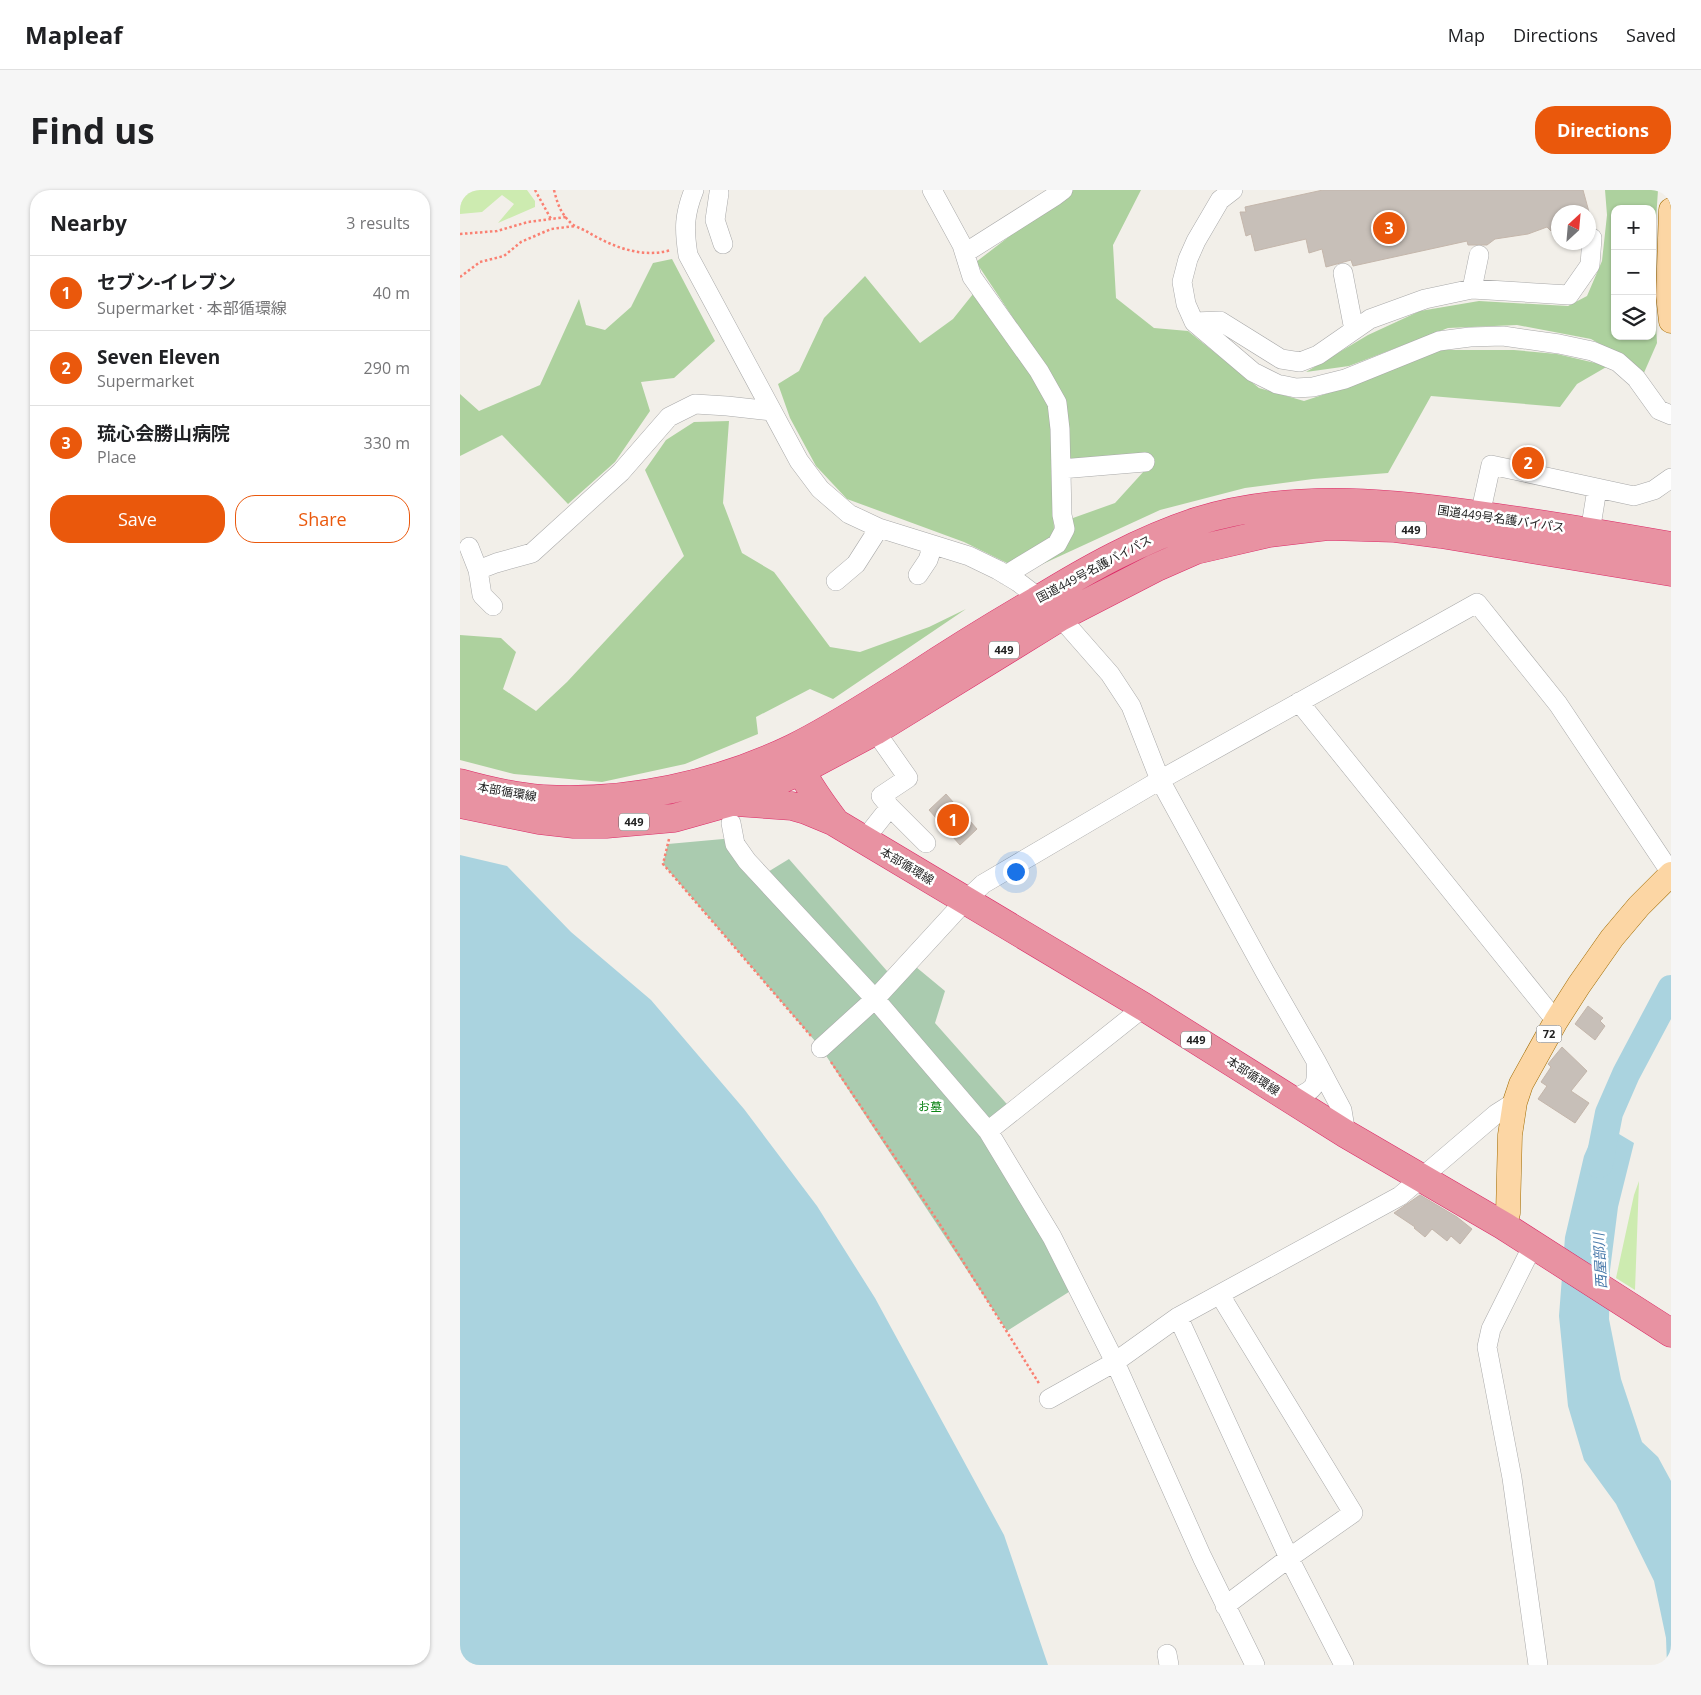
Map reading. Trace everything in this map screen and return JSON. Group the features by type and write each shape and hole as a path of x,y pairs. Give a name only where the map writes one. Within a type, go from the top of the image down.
{"highway":[{"name":"国道449号名護バイパス","path":"796,760 840,722 1060,585 1152,537 1201,520 1265,507 1327,502 1385,504 1480,515 1671,546"},
{"name":"国道449号名護バイパス","path":"796,760 876,731 1060,617 1154,568 1196,550 1269,533 1328,526 1395,528 1671,572"},
{"name":"本部循環線","path":"460,783 541,799 603,798 692,786 721,777 796,760"},
{"name":"本部循環線","path":"460,804 539,820 606,824 731,812 796,760"},
{"name":"本部循環線","path":"796,760 820,803 836,823 1144,1006 1290,1100 1504,1226 1671,1333"},
{"path":"731,812 792,806 836,823"}],"main road":[{"path":"1671,210 1668,295 1671,322"},
{"name":"72","path":"1504,1226 1508,1213 1510,1135 1515,1102 1521,1084 1556,1021 1612,938 1639,906 1671,874"}],"street":[{"path":"932,190 962,245 972,277 1039,371 1057,403 1060,429 1062,515 1065,529 1057,544 1006,575"},
{"path":"965,253 1062,190"},
{"path":"1233,190 1220,200 1196,241 1188,259 1182,282 1186,304 1194,322 1253,372 1277,384 1296,388 1313,387 1344,379 1440,341 1470,337 1503,336 1592,351 1618,362 1636,378 1660,410 1671,416"},
{"path":"723,244 715,220 727,192 693,193 684,230 688,255 799,461 820,489 849,514 879,528 970,556 1006,575 1039,598 1060,617 1110,674 1131,706 1160,780 1342,1110 1346,1134"},
{"path":"1194,322 1220,321 1281,359 1300,362 1318,355 1370,320 1425,299 1472,290 1570,295 1590,264 1591,250"},
{"path":"1472,290 1479,256"},
{"path":"1343,273 1354,330"},
{"path":"478,570 532,553 622,472 669,417 695,404 772,411"},
{"path":"1061,469 1145,462"},
{"path":"1480,515 1491,465 1634,496 1654,490 1671,478"},
{"path":"1590,532 1597,488"},
{"path":"836,581 856,564 879,528"},
{"path":"918,575 928,560 933,545"},
{"path":"469,547 478,570 482,595 493,606"},
{"path":"821,1048 875,1000 965,901 983,884 1160,780 1477,602 1558,704 1671,874"},
{"path":"1299,702 1556,1021"},
{"path":"876,731 908,778 881,796 926,843"},
{"path":"864,840 890,807"},
{"path":"731,812 735,844 747,861 875,1000 988,1131 1052,1237 1115,1362 1225,1606 1255,1665"},
{"path":"988,1131 1144,1006"},
{"path":"1290,1100 1308,1093 1312,1088 1317,1079 1316,1060"},
{"path":"1049,1399 1115,1362 1178,1317 1400,1196 1496,1114 1515,1102"},
{"path":"1538,1665 1512,1478 1487,1347 1491,1329 1544,1252"},
{"path":"1220,1295 1353,1513 1225,1606"},
{"path":"1178,1317 1289,1558 1344,1665"}],"path":[{"path":"535,190 551,219"},
{"path":"554,190 557,204 569,222 608,244 635,252 660,253 687,246"},
{"path":"460,234 497,231 528,222 566,216"},
{"path":"460,277 480,262 504,256 520,242 551,229 576,226"},
{"path":"670,834 663,864 821,1048 939,1222 1049,1399"}],"green space":[{"path":"460,190 527,190 535,201 535,207 498,223 514,204 502,195 482,212 460,214"},
{"path":"1070,190 1141,190 1113,245 1116,298 1154,328 1188,331 1259,388 1304,401 1356,384 1439,350 1514,350 1557,354 1608,366 1577,384 1560,407 1431,396 1388,473 1313,479 1245,488 1160,510 1034,568 1067,545 1073,518 1115,503 1155,459 1068,462 1067,408 1055,381 976,262"},
{"path":"1605,190 1658,190 1656,220 1656,205 1611,205 1611,340 1656,340 1656,324 1657,343 1643,375 1633,363 1591,339 1517,325 1448,328 1349,366 1306,372 1368,335 1420,311 1479,301 1568,306 1587,296 1602,261 1607,215"},
{"path":"672,259 715,341 674,378 641,382 650,411 615,462 568,504 502,435 460,456 460,394 479,411 540,385 579,299 586,325 605,330 631,307 653,263"},
{"path":"865,276 920,343 953,319 973,294 1037,380 1052,410 1054,534 1046,544 1007,563 964,542 847,499 816,466 790,418 778,384 799,371 824,318"},
{"path":"729,421 723,503 742,553 774,572 830,647 860,652 929,627 966,609 833,699 810,689 756,717 758,734 685,764 602,782 514,774 460,760 460,635 501,638 516,652 503,689 536,711 567,682 684,556 645,470 666,440 694,422"},
{"name":"お墓","path":"734,838 761,876 789,859 894,979 910,962 945,991 935,1023 1013,1111 988,1131 1072,1290 1007,1331 821,1048 663,864 668,844"},
{"path":"1639,1181 1635,1290 1616,1278 1634,1195"}],"water":[{"path":"460,855 507,866 571,932 651,1000 744,1109 817,1206 875,1298 1004,1535 1048,1665 460,1665"},
{"path":"1599,1122 1634,1143 1618,1207 1610,1270 1609,1319 1621,1379 1642,1442 1658,1457 1671,1481 1671,1665 1667,1665 1666,1638 1654,1581 1616,1504 1584,1460 1568,1406 1559,1316 1565,1237 1584,1156"}],"building":[{"path":"1323,190 1583,190 1587,205 1551,205 1551,231 1547,227 1528,234 1495,239 1487,245 1468,245 1467,241 1353,266 1351,260 1326,267 1322,249 1309,253 1306,239 1255,251 1251,234 1246,236 1240,212 1246,212 1245,207"},
{"path":"946,794 977,829 960,845 929,810"},
{"path":"1588,1006 1603,1018 1600,1021 1605,1026 1595,1040 1575,1024"},
{"path":"1562,1047 1587,1071 1571,1091 1589,1103 1575,1123 1538,1099 1547,1086 1541,1082 1551,1067 1548,1064"},
{"path":"1420,1195 1457,1217 1472,1229 1460,1244 1451,1236 1447,1241 1432,1229 1425,1237 1415,1227 1394,1213"}],"waterway":[{"name":"西屋部川","path":"1599,1164 1609,1113 1626,1074 1671,989"}],"place":[{"name":"琉心会勝山病院","path":"1389,228"},
{"name":"Seven Eleven","path":"1528,463"},
{"name":"セブン-イレブン","path":"953,820"}]}
